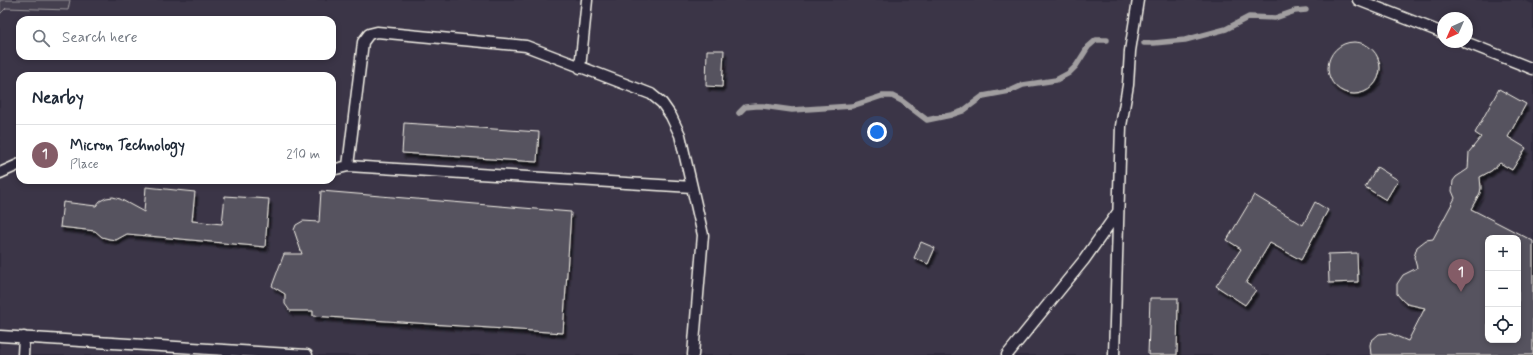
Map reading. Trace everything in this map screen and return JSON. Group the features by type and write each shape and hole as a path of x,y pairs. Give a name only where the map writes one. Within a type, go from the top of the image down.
{"lane":[{"path":"580,68 587,0"},
{"path":"1114,355 1121,126 1128,85 1130,51 1138,0"},
{"path":"1358,0 1437,31"},
{"path":"348,166 363,42 369,34 378,32 526,46 580,68 641,90 657,98 671,116 680,135 703,235 693,355"},
{"path":"1473,45 1533,69"},
{"path":"0,173 16,166"},
{"path":"336,169 348,166 692,187"},
{"path":"1007,355 1084,260 1118,212"},
{"path":"0,336 240,353 307,355"},
{"path":"23,355 24,337"}],"shaded area":[{"path":"0,0 1522,0 1533,4 1533,355 0,355"},
{"path":"0,0 70,0 68,10 6,8 0,14"}],"building":[{"path":"1349,42 1359,42 1373,49 1380,63 1380,73 1373,87 1359,94 1349,94 1339,90 1332,83 1328,73 1328,63 1332,53 1339,46"},
{"path":"707,50 724,50 722,87 706,86"},
{"path":"1499,89 1526,104 1508,137 1526,148 1512,170 1500,163 1491,171 1480,177 1480,193 1471,209 1533,241 1533,355 1371,355 1371,341 1379,334 1389,333 1408,341 1425,308 1407,304 1403,301 1397,294 1397,284 1403,275 1417,268 1414,257 1417,247 1426,240 1433,239 1455,198 1452,191 1453,181 1456,177 1468,169 1469,152 1481,137 1475,133"},
{"path":"404,123 539,132 537,162 402,153"},
{"path":"1377,167 1398,180 1386,200 1365,187"},
{"path":"146,187 195,192 192,221 222,224 225,196 269,199 265,247 127,234 116,240 102,237 95,231 60,227 63,202 96,206 100,201 113,197 120,199 144,212"},
{"path":"321,191 571,212 563,333 313,316 313,311 290,311 285,304 285,294 272,286 284,254 302,254 294,230 296,225 303,221 319,222"},
{"path":"1254,195 1303,225 1315,202 1328,210 1301,260 1270,243 1246,283 1256,290 1245,305 1216,286 1241,249 1227,240"},
{"path":"921,242 935,248 928,264 914,258"},
{"path":"1357,253 1358,282 1329,283 1328,254"},
{"path":"1150,298 1178,298 1177,355 1148,355"}],"waterway":[{"path":"1144,43 1185,40 1226,29 1249,17 1275,18 1295,11 1306,10"},
{"path":"739,113 745,107 756,106 792,110 852,106 882,96 892,96 902,101 927,120 963,111 983,96 1010,91 1023,85 1056,80 1069,73 1076,66 1088,47 1096,40 1107,40"}],"place":[{"name":"Micron Technology","path":"1461,292"}]}
